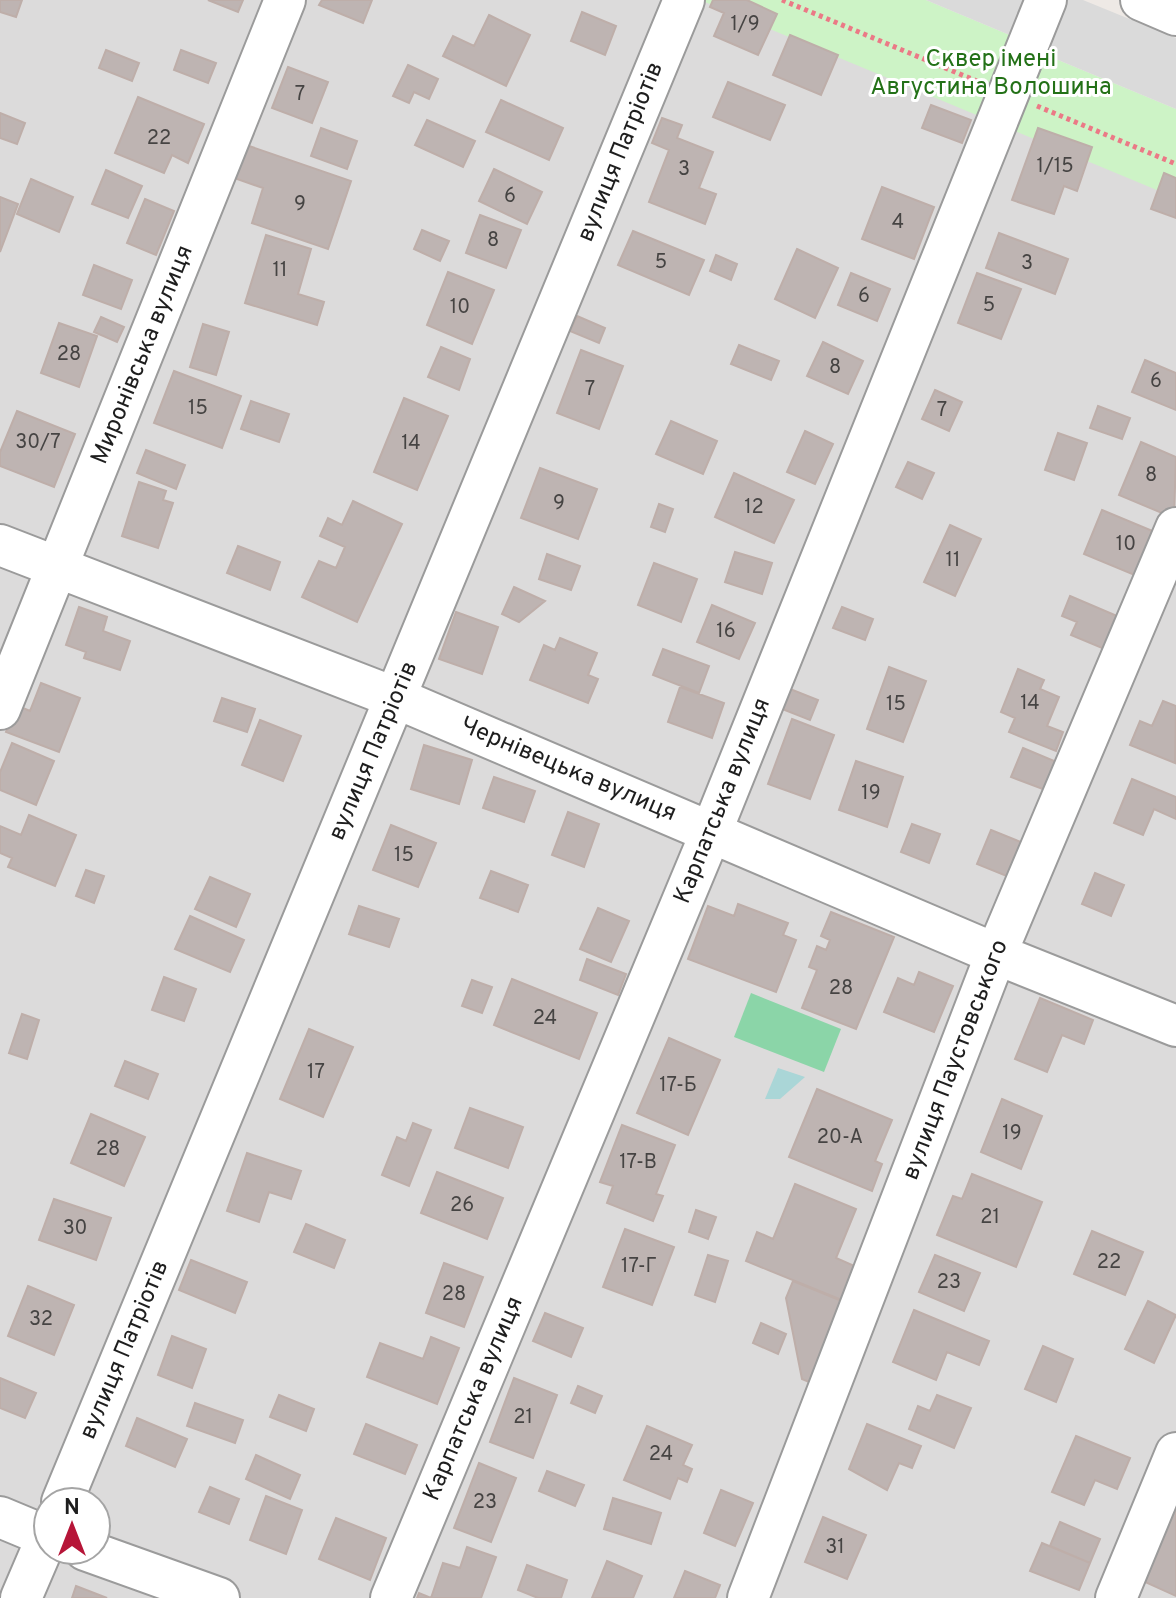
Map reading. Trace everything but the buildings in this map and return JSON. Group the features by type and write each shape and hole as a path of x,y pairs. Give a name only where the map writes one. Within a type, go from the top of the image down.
{"street":[{"name":"Миронівська вулиця","path":"0,709 285,0"},
{"name":"вулиця Патріотів","path":"69,1486 684,0"},
{"name":"Карпатська вулиця","path":"391,1598 712,830 1046,0"},
{"path":"1141,0 1176,15"},
{"name":"вулиця Паустовського","path":"748,1598 996,954 1176,528"},
{"name":"Чернівецька вулиця","path":"0,545 396,698 712,830 996,954 1176,1026"},
{"path":"1116,1598 1176,1453"},
{"path":"0,1517 32,1530"},
{"path":"112,1560 219,1598"},
{"path":"21,1598 35,1566"}],"shaded area":[{"path":"0,0 735,0 1176,191 1176,1598 0,1598"},
{"path":"926,0 1035,0 1019,39"},
{"path":"1061,0 1083,0 1176,38 1176,109 1039,52"}],"green space":[{"name":"Сквер імені Августина Волошина","path":"700,0 926,0 1019,39 1039,52 1176,109 1176,198"},
{"path":"751,993 841,1029 824,1072 734,1037"}],"water":[{"path":"778,1068 805,1077 780,1099 765,1099"}]}
